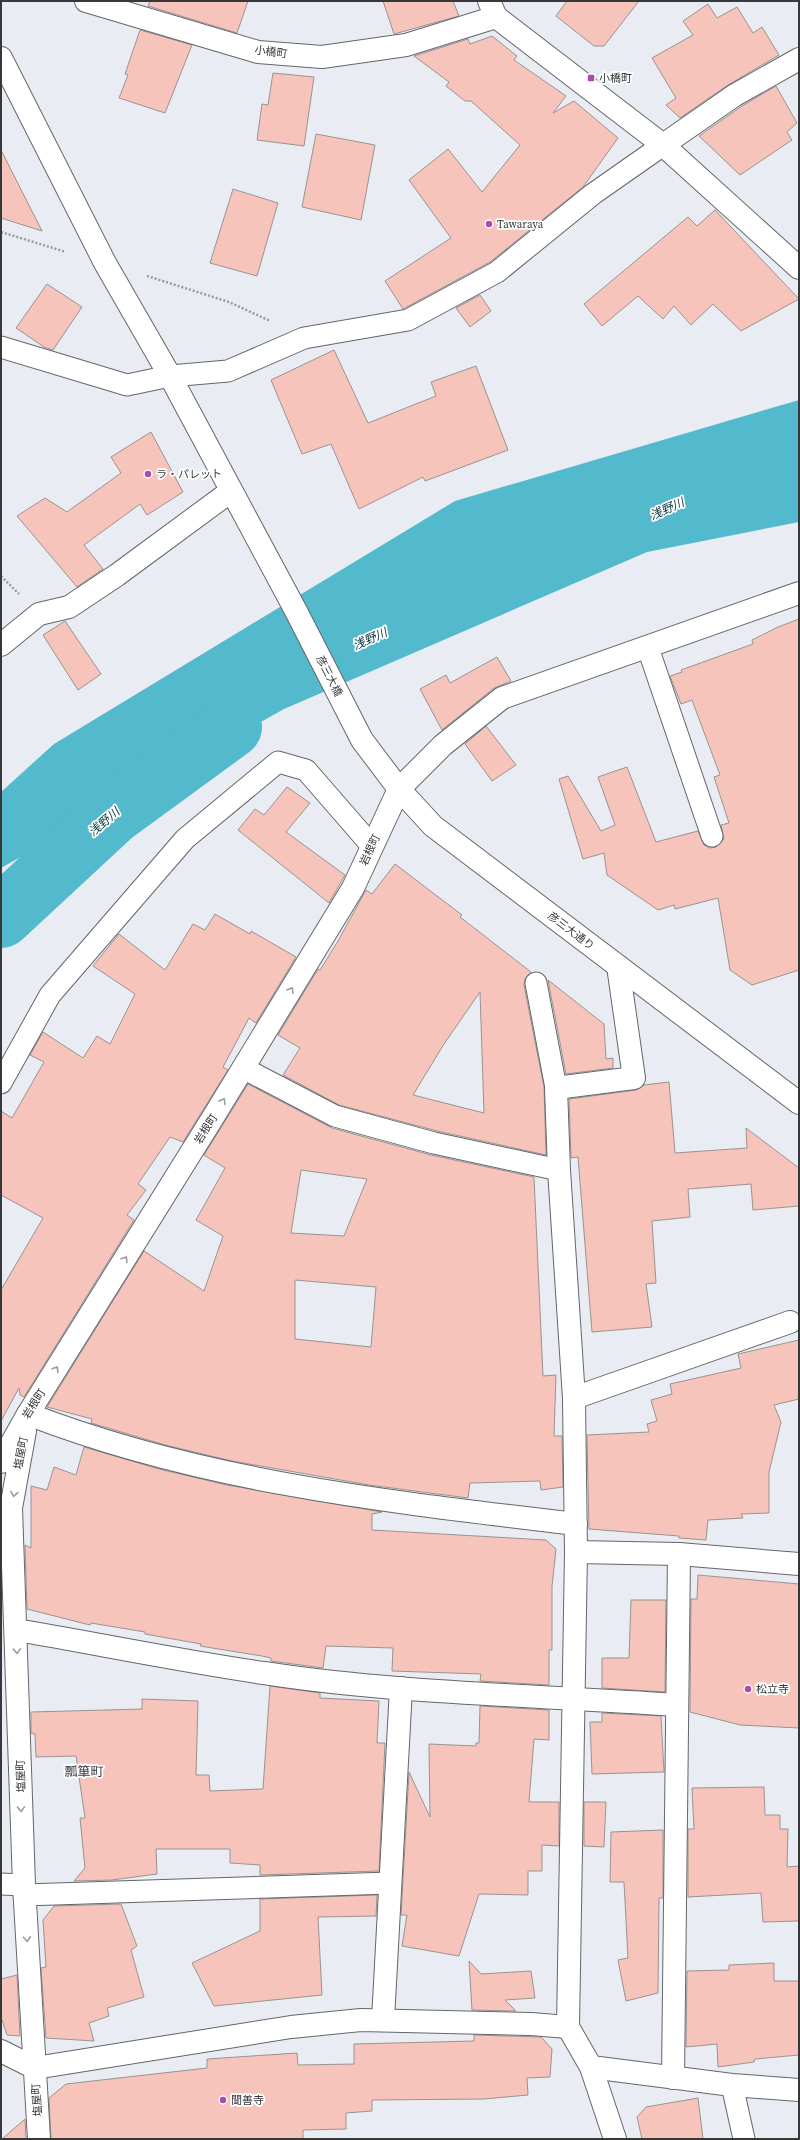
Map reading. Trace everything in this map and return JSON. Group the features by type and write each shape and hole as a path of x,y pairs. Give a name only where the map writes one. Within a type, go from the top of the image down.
{"street":[{"name":"小橋町","path":"86,1 258,52 322,57 406,45 493,9 664,145 799,268"},
{"path":"145,1 154,22"},
{"name":"彦三大橋","path":"1,58 105,263 170,376 296,611 362,740"},
{"path":"664,145 735,95 799,60"},
{"path":"1,645 39,614 69,607 117,575 231,491"},
{"name":"岩根町","path":"1,1462 28,1414 353,888 399,789 443,745 502,698 799,594"},
{"name":"彦三大通り","path":"362,740 399,789 433,826 799,1103"},
{"path":"615,2139 591,2067 568,2027 576,1524 574,1398 559,1170 556,1088 634,1078 618,966"},
{"path":"574,1398 790,1322"},
{"path":"28,1414 83,1435 212,1469 343,1495 576,1524"},
{"name":"塩屋町","path":"28,1414 12,1508 24,1890 39,2139"},
{"path":"576,1552 679,1554 799,1564"},
{"path":"673,2078 679,1554"},
{"path":"17,1630 264,1673 401,1688 574,1697 677,1705"},
{"path":"383,2020 401,1688"},
{"path":"1,2051 35,2068 291,2027 361,2020 531,2024 568,2027"},
{"path":"591,2067 732,2085 799,2090"}],"lane":[{"path":"1,347 127,385 170,376 228,371 304,338 408,320 497,272 593,194 664,145"},
{"path":"648,648 712,836"},
{"path":"1,1082 50,995 185,839 278,762 306,770 372,846"},
{"path":"536,983 556,1088"},
{"path":"243,1068 336,1116 434,1143 559,1170"},
{"path":"1,1884 24,1890 390,1883"},
{"path":"732,2085 744,2139"}],"path":[{"path":"1,232 229,302 304,338"}],"water":[{"path":"799,400 799,522 647,552 284,709 1,868 1,792 54,744 455,501"}],"building":[{"path":"150,1 248,1 237,33 148,6"},
{"path":"383,1 453,1 459,16 394,34"},
{"path":"567,1 639,1 604,46 594,46 556,16"},
{"path":"708,4 717,18 737,7 753,33 762,27 779,55 728,85 680,118 666,105 676,98 652,58 693,35 683,21"},
{"path":"140,30 192,45 165,113 119,98 128,75 125,74"},
{"path":"492,36 517,56 514,60 566,96 553,113 574,101 618,138 583,187 490,262 403,309 385,281 451,238 409,180 448,149 482,192 520,145 471,101 465,101 446,86 449,82 414,56 468,39 470,44"},
{"path":"273,73 314,77 304,146 257,140 262,104 268,105"},
{"path":"776,86 797,123 787,132 792,140 740,175 699,136 742,106"},
{"path":"316,134 375,145 361,220 302,207"},
{"path":"1,150 42,231 1,218"},
{"path":"233,189 278,203 257,276 210,263"},
{"path":"715,210 799,299 741,331 713,304 691,325 674,306 663,319 638,296 602,326 584,304 688,217 697,226"},
{"path":"47,284 82,307 53,350 44,347 16,328"},
{"path":"480,295 491,311 470,327 456,308"},
{"path":"334,350 368,423 436,396 431,382 476,366 508,450 425,481 423,477 359,509 331,444 302,454 271,380"},
{"path":"151,432 183,492 147,515 140,504 84,545 103,569 77,587 17,516 45,498 67,512 121,473 111,457"},
{"path":"799,619 799,970 752,985 730,970 718,898 675,909 674,905 658,910 607,875 604,853 583,859 559,779 568,776 601,831 615,825 598,777 627,767 656,842 698,831 704,845 710,848 716,847 724,839 721,825 729,823 714,777 720,775 692,700 681,704 670,676 682,672 681,670 753,644 752,640 778,627"},
{"path":"65,621 101,674 78,690 43,635"},
{"path":"497,657 511,681 494,688 442,730 420,689 446,675 450,683"},
{"path":"486,726 516,765 492,781 465,744"},
{"path":"287,787 310,803 286,832 345,875 329,903 238,830 255,809 264,815"},
{"path":"395,864 462,915 460,917 531,972 525,979 524,985 544,1087 546,1155 437,1131 339,1105 283,1075 300,1048 278,1035 318,969 320,970 338,941 366,890 372,894","holes":["480,992 484,1113 413,1095 444,1044"]},
{"path":"215,914 250,934 251,931 296,957 256,1023 249,1018 223,1067 228,1070 183,1142 170,1137 138,1184 146,1190 127,1215 134,1220 24,1397 20,1395 19,1388 1,1421 1,1290 43,1218 1,1195 1,1111 12,1118 44,1062 30,1055 43,1032 83,1058 97,1036 110,1044 135,994 93,966 119,934 165,970 193,924 205,930"},
{"path":"548,980 604,1024 606,1059 613,1058 613,1068 566,1074"},
{"path":"669,1082 675,1153 747,1148 746,1128 799,1168 799,1206 753,1210 751,1184 688,1189 690,1217 652,1221 656,1283 646,1284 652,1327 592,1332 578,1157 571,1158 569,1099 636,1090 644,1085"},
{"path":"248,1084 332,1128 431,1155 534,1177 543,1376 556,1375 554,1436 562,1436 563,1487 541,1490 540,1481 470,1483 468,1498 369,1485 232,1461 165,1445 91,1423 92,1419 47,1407 144,1251 204,1291 223,1236 196,1220 225,1168 204,1155","holes":["301,1170 367,1179 344,1236 291,1233","295,1280 376,1287 371,1347 295,1339"]},
{"path":"799,1340 799,1399 774,1405 781,1422 769,1472 769,1513 741,1514 743,1518 708,1520 706,1540 679,1538 679,1536 589,1529 587,1435 649,1432 647,1424 657,1421 651,1400 672,1394 670,1384 741,1368 738,1354"},
{"path":"84,1447 159,1469 227,1485 382,1512 372,1514 372,1530 546,1540 556,1549 552,1586 552,1650 549,1650 549,1685 480,1681 481,1674 392,1671 393,1648 326,1646 323,1668 271,1661 271,1658 262,1656 200,1646 201,1644 145,1634 145,1632 91,1623 90,1625 27,1609 25,1545 31,1548 31,1486 47,1490 54,1467 76,1475"},
{"path":"698,1575 799,1584 799,1728 740,1725 690,1712 691,1599 697,1599"},
{"path":"631,1600 666,1600 665,1692 602,1688 602,1658 629,1658"},
{"path":"270,1686 320,1693 320,1698 379,1701 377,1743 385,1743 379,1871 260,1875 260,1865 230,1863 230,1849 156,1849 157,1874 112,1880 74,1881 85,1868 80,1818 85,1818 76,1756 36,1757 35,1734 31,1733 31,1712 142,1709 142,1699 198,1701 196,1775 209,1775 210,1791 263,1789"},
{"path":"480,1706 549,1710 549,1740 534,1739 529,1802 559,1802 559,1846 542,1845 542,1871 528,1871 528,1895 479,1894 459,1956 402,1946 407,1915 401,1915 409,1772 430,1817 429,1744 476,1746 476,1743 479,1743"},
{"path":"602,1713 661,1716 664,1772 592,1774 590,1722 602,1722"},
{"path":"764,1787 765,1815 780,1815 780,1829 788,1829 787,1867 799,1866 799,1921 763,1922 761,1893 688,1897 688,1829 694,1829 692,1788"},
{"path":"584,1802 606,1802 604,1847 584,1846"},
{"path":"663,1830 663,1898 659,1898 658,1993 626,2001 618,1960 628,1958 624,1882 610,1882 611,1832"},
{"path":"377,1895 376,1916 318,1917 322,1995 214,2006 192,1963 260,1931 260,1899"},
{"path":"121,1904 137,1946 131,1950 144,1997 107,2008 109,2016 89,2023 94,2041 46,2038 41,1968 46,1967 43,1920 54,1906"},
{"path":"469,1961 481,1974 531,1971 535,1998 505,2000 516,2011 472,2010"},
{"path":"774,1963 774,1981 799,1981 799,2055 755,2059 754,2062 718,2067 717,2044 686,2047 687,1971 729,1970 729,1965"},
{"path":"17,1975 20,2036 7,2035 1,2017 1,1979"},
{"path":"474,2035 541,2037 552,2049 550,2077 527,2078 528,2095 484,2099 372,2100 372,2111 346,2113 346,2129 303,2130 303,2139 51,2139 49,2098 66,2084 207,2068 207,2059 297,2053 298,2065 354,2064 354,2044 474,2041"},
{"path":"698,2098 703,2139 642,2139 637,2117 646,2107"},
{"path":"25,2119 26,2139 2,2139"}],"waterway":[{"name":"浅野川","path":"1,917 112,814 231,727"}],"place":[{"name":"小橋町","path":"591,78"},
{"name":"Tawaraya","path":"489,224"},
{"name":"ラ・パレット","path":"148,474"},
{"name":"松立寺","path":"748,1689"},
{"name":"聞善寺","path":"223,2100"}],"district":[{"name":"瓢箪町","path":"84,1771"}]}
